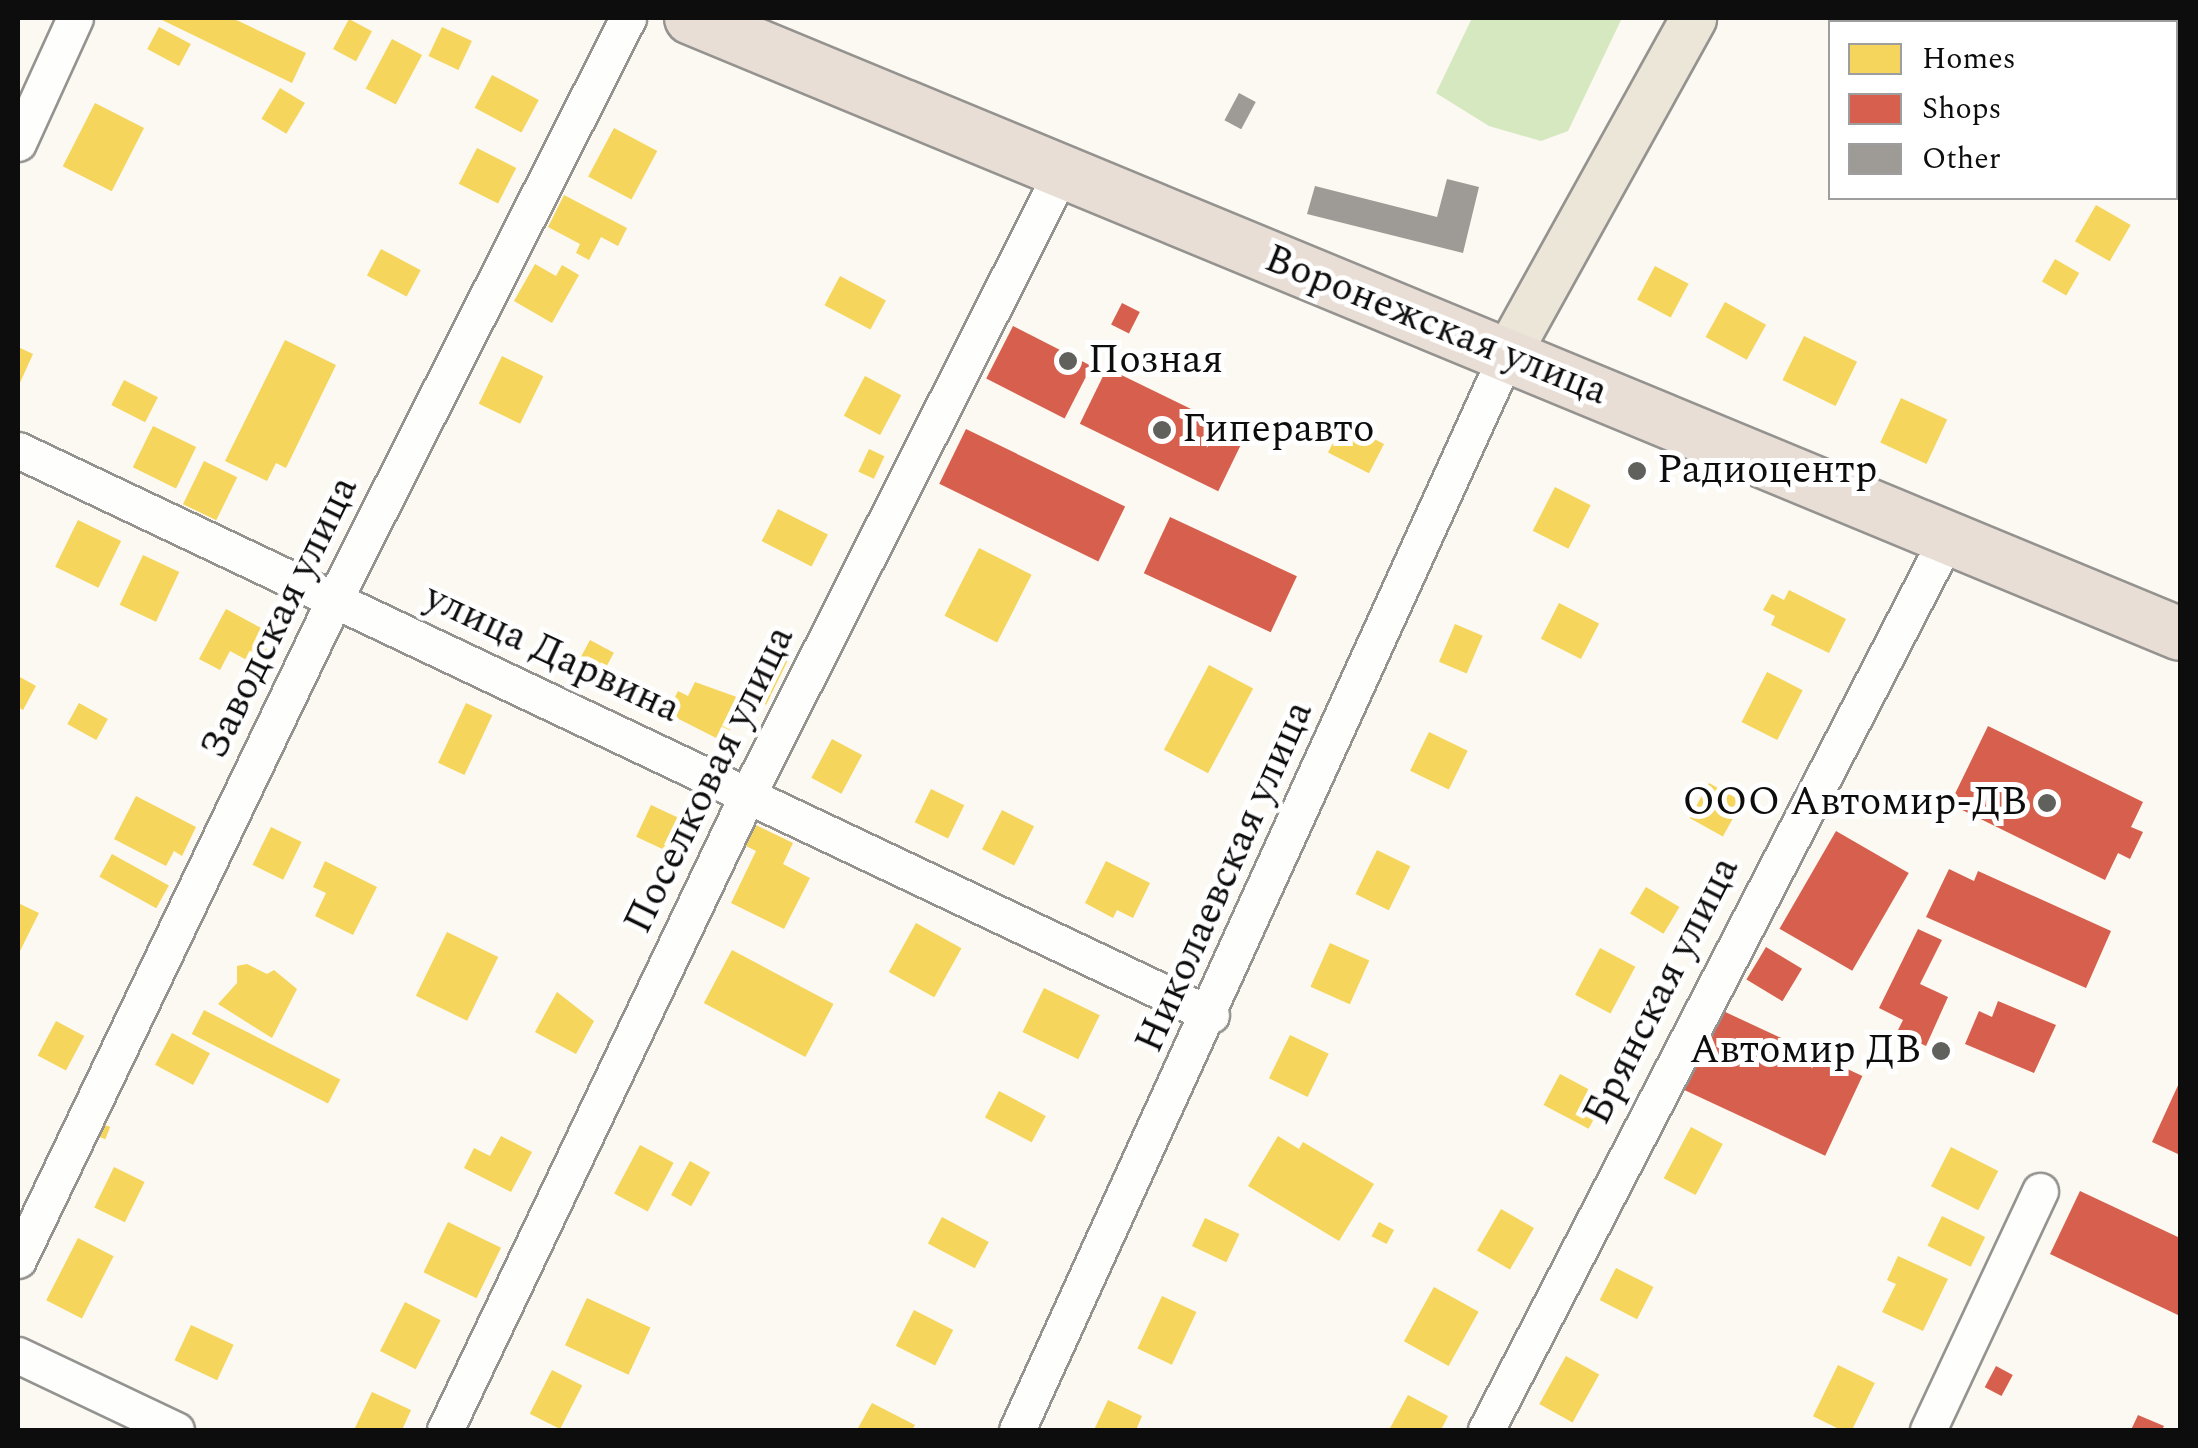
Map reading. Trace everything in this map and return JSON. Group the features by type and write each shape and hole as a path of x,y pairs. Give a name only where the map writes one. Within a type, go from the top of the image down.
{"highway":[{"name":"Воронежская улица","path":"691,18 1946,540 2178,626"}],"main road":[{"path":"1506,356 1693,18"}],"street":[{"path":"18,144 74,18"},
{"name":"Заводская улица","path":"18,1260 335,598 628,18"},
{"name":"Поселковая улица","path":"444,1430 748,794 1062,173"},
{"name":"Николаевская улица","path":"1017,1430 1211,1014 1506,356"},
{"name":"улица Дарвина","path":"18,450 1211,1014"},
{"name":"Брянская улица","path":"1486,1430 1946,540"},
{"path":"1928,1430 2040,1191"},
{"path":"18,1355 176,1430"}],"green space":[{"path":"1472,18 1622,18 1568,131 1541,141 1489,126 1436,93"}],"building: Homes":[{"path":"158,18 232,18 306,53 292,83"},
{"path":"349,19 372,31 356,61 333,49"},
{"path":"159,27 191,44 179,66 147,49"},
{"path":"442,27 472,41 458,70 428,56"},
{"path":"392,39 422,55 396,104 366,88"},
{"path":"492,75 539,100 521,133 475,108"},
{"path":"280,88 305,103 286,134 261,119"},
{"path":"95,103 144,128 112,191 63,166"},
{"path":"614,128 657,151 631,200 588,177"},
{"path":"477,148 516,168 498,204 459,184"},
{"path":"564,195 627,228 618,246 601,237 589,260 576,253 580,244 548,227"},
{"path":"2096,205 2131,225 2110,261 2075,241"},
{"path":"381,249 421,270 407,297 367,275"},
{"path":"2055,259 2079,273 2066,296 2042,282"},
{"path":"535,264 556,276 562,265 579,275 552,323 514,301"},
{"path":"1655,266 1689,284 1671,317 1637,300"},
{"path":"840,276 886,300 870,330 825,305"},
{"path":"1725,302 1766,325 1747,360 1706,337"},
{"path":"1804,336 1857,362 1836,406 1783,380"},
{"path":"285,340 336,365 286,468 276,463 267,481 225,461"},
{"path":"18,347 33,354 18,387"},
{"path":"502,356 543,376 520,424 479,404"},
{"path":"865,376 901,395 880,435 844,416"},
{"path":"124,380 158,397 145,422 111,405"},
{"path":"1901,398 1947,420 1927,464 1880,442"},
{"path":"1343,423 1384,444 1369,473 1328,452"},
{"path":"153,426 196,447 176,488 133,467"},
{"path":"869,449 884,456 874,479 858,472"},
{"path":"204,461 237,477 216,520 183,504"},
{"path":"1555,487 1591,505 1568,549 1533,531"},
{"path":"778,509 828,534 812,566 762,541"},
{"path":"78,520 121,541 98,588 55,567"},
{"path":"979,548 1032,575 997,643 944,616"},
{"path":"143,555 179,572 156,622 120,605"},
{"path":"1789,590 1846,619 1829,653 1771,625 1775,616 1763,610 1772,594 1784,600"},
{"path":"1559,603 1599,623 1581,659 1541,639"},
{"path":"226,609 274,635 258,666 230,651 220,670 199,659"},
{"path":"1455,624 1483,636 1467,673 1439,662"},
{"path":"590,640 614,653 601,677 577,664"},
{"path":"766,648 788,659 766,705 744,694"},
{"path":"1209,665 1253,688 1208,773 1164,750"},
{"path":"1767,672 1803,690 1777,740 1742,722"},
{"path":"18,676 36,686 23,710 18,707"},
{"path":"695,682 745,700 724,742 667,713 678,691 688,696"},
{"path":"79,703 108,719 96,740 67,724"},
{"path":"466,703 492,715 464,775 438,763"},
{"path":"1429,732 1468,751 1449,789 1410,771"},
{"path":"832,739 862,755 841,794 811,778"},
{"path":"1709,783 1742,801 1723,836 1690,818"},
{"path":"931,789 964,805 948,838 915,822"},
{"path":"136,796 196,827 182,856 174,851 166,866 114,839"},
{"path":"651,805 689,823 674,854 636,837"},
{"path":"1002,810 1034,826 1014,866 982,849"},
{"path":"756,825 793,843 783,864 810,878 784,929 731,903 756,851 746,846"},
{"path":"271,827 302,842 283,880 253,865"},
{"path":"1377,850 1410,866 1389,910 1356,894"},
{"path":"112,854 169,886 156,908 99,877"},
{"path":"325,861 377,887 353,935 315,916 326,893 313,887"},
{"path":"1106,861 1150,883 1133,918 1117,910 1113,918 1085,903"},
{"path":"1646,887 1679,907 1663,934 1630,914"},
{"path":"18,903 39,913 18,955"},
{"path":"916,923 961,948 934,997 889,972"},
{"path":"447,932 498,957 467,1021 416,996"},
{"path":"1330,943 1369,960 1350,1004 1310,987"},
{"path":"1600,948 1635,967 1610,1014 1575,995"},
{"path":"732,950 834,1004 805,1057 704,1003"},
{"path":"247,964 267,974 274,970 297,989 272,1038 218,1004 237,983 237,966"},
{"path":"1044,988 1100,1015 1078,1059 1023,1032"},
{"path":"557,992 594,1021 576,1054 535,1032"},
{"path":"204,1010 340,1079 328,1104 192,1034"},
{"path":"56,1021 84,1036 66,1070 38,1055"},
{"path":"172,1033 210,1053 193,1085 155,1065"},
{"path":"1290,1035 1329,1054 1308,1097 1269,1078"},
{"path":"1560,1074 1605,1098 1589,1129 1544,1105"},
{"path":"999,1091 1046,1116 1032,1142 985,1117"},
{"path":"100,1123 110,1127 105,1139 95,1135"},
{"path":"1691,1127 1723,1144 1696,1195 1664,1178"},
{"path":"501,1136 532,1152 511,1192 464,1168 474,1148 490,1156"},
{"path":"1278,1136 1299,1149 1303,1142 1374,1184 1339,1241 1248,1186"},
{"path":"640,1145 674,1163 648,1211 614,1194"},
{"path":"1951,1147 1998,1171 1978,1210 1931,1186"},
{"path":"690,1161 710,1172 691,1206 671,1195"},
{"path":"114,1167 145,1182 125,1222 94,1207"},
{"path":"1501,1209 1534,1228 1510,1270 1477,1251"},
{"path":"1942,1216 1985,1237 1971,1267 1928,1246"},
{"path":"942,1217 989,1242 975,1268 928,1243"},
{"path":"1205,1218 1239,1234 1226,1262 1192,1246"},
{"path":"448,1222 501,1248 476,1298 423,1272"},
{"path":"1379,1222 1394,1230 1386,1244 1371,1236"},
{"path":"78,1238 114,1256 82,1319 46,1300"},
{"path":"1898,1256 1948,1279 1923,1331 1882,1312 1896,1284 1887,1280"},
{"path":"1616,1268 1653,1287 1637,1319 1600,1300"},
{"path":"1434,1287 1479,1312 1449,1366 1404,1341"},
{"path":"1162,1296 1196,1312 1172,1365 1137,1349"},
{"path":"587,1298 650,1328 628,1375 565,1345"},
{"path":"405,1302 441,1320 416,1369 380,1351"},
{"path":"914,1310 953,1330 935,1366 896,1346"},
{"path":"191,1325 234,1345 217,1380 175,1360"},
{"path":"1566,1356 1599,1374 1573,1423 1539,1404"},
{"path":"1838,1365 1875,1383 1852,1430 1841,1430 1813,1416"},
{"path":"552,1370 582,1385 560,1429 530,1414"},
{"path":"372,1392 411,1410 402,1430 354,1430"},
{"path":"1408,1395 1448,1416 1441,1430 1389,1430"},
{"path":"1108,1400 1142,1416 1136,1430 1094,1430"},
{"path":"872,1403 915,1425 912,1430 857,1430"}],"building: Shops":[{"path":"1122,303 1140,312 1129,333 1111,324"},
{"path":"1013,326 1091,366 1065,419 986,379"},
{"name":"Гиперавто","path":"1107,368 1245,436 1218,491 1080,424"},
{"path":"966,429 1125,507 1098,561 939,484"},
{"path":"1170,517 1297,576 1271,632 1144,573"},
{"name":"ООО Автомир-ДВ","path":"1988,726 2143,802 2131,827 2143,832 2130,859 2118,853 2105,880 1950,804"},
{"path":"1836,831 1909,873 1852,971 1780,929"},
{"path":"1949,869 1974,881 1978,871 2111,931 2086,988 1926,917"},
{"path":"1918,929 1942,940 1920,984 1948,997 1926,1046 1897,1032 1903,1020 1879,1008"},
{"path":"1766,947 1802,969 1782,1001 1746,980"},
{"path":"1998,1001 2056,1025 2034,1073 1965,1044 1979,1011 1992,1017"},
{"path":"1721,1010 1862,1076 1825,1156 1684,1090"},
{"path":"2180,1081 2180,1155 2152,1142"},
{"path":"2080,1191 2180,1238 2180,1316 2050,1254"},
{"path":"1996,1366 2013,1375 2002,1396 1985,1387"},
{"path":"2138,1415 2164,1426 2162,1430 2131,1430"}],"building: Other":[{"path":"1239,93 1256,102 1241,129 1224,120"},
{"path":"1447,179 1479,187 1463,253 1307,214 1315,186 1437,217"}],"place":[{"name":"Позная","path":"1068,361"},
{"name":"Гиперавто","path":"1162,430"},
{"name":"Радиоцентр","path":"1637,471"},
{"name":"ООО Автомир-ДВ","path":"2047,803"},
{"name":"Автомир ДВ","path":"1941,1051"}]}
